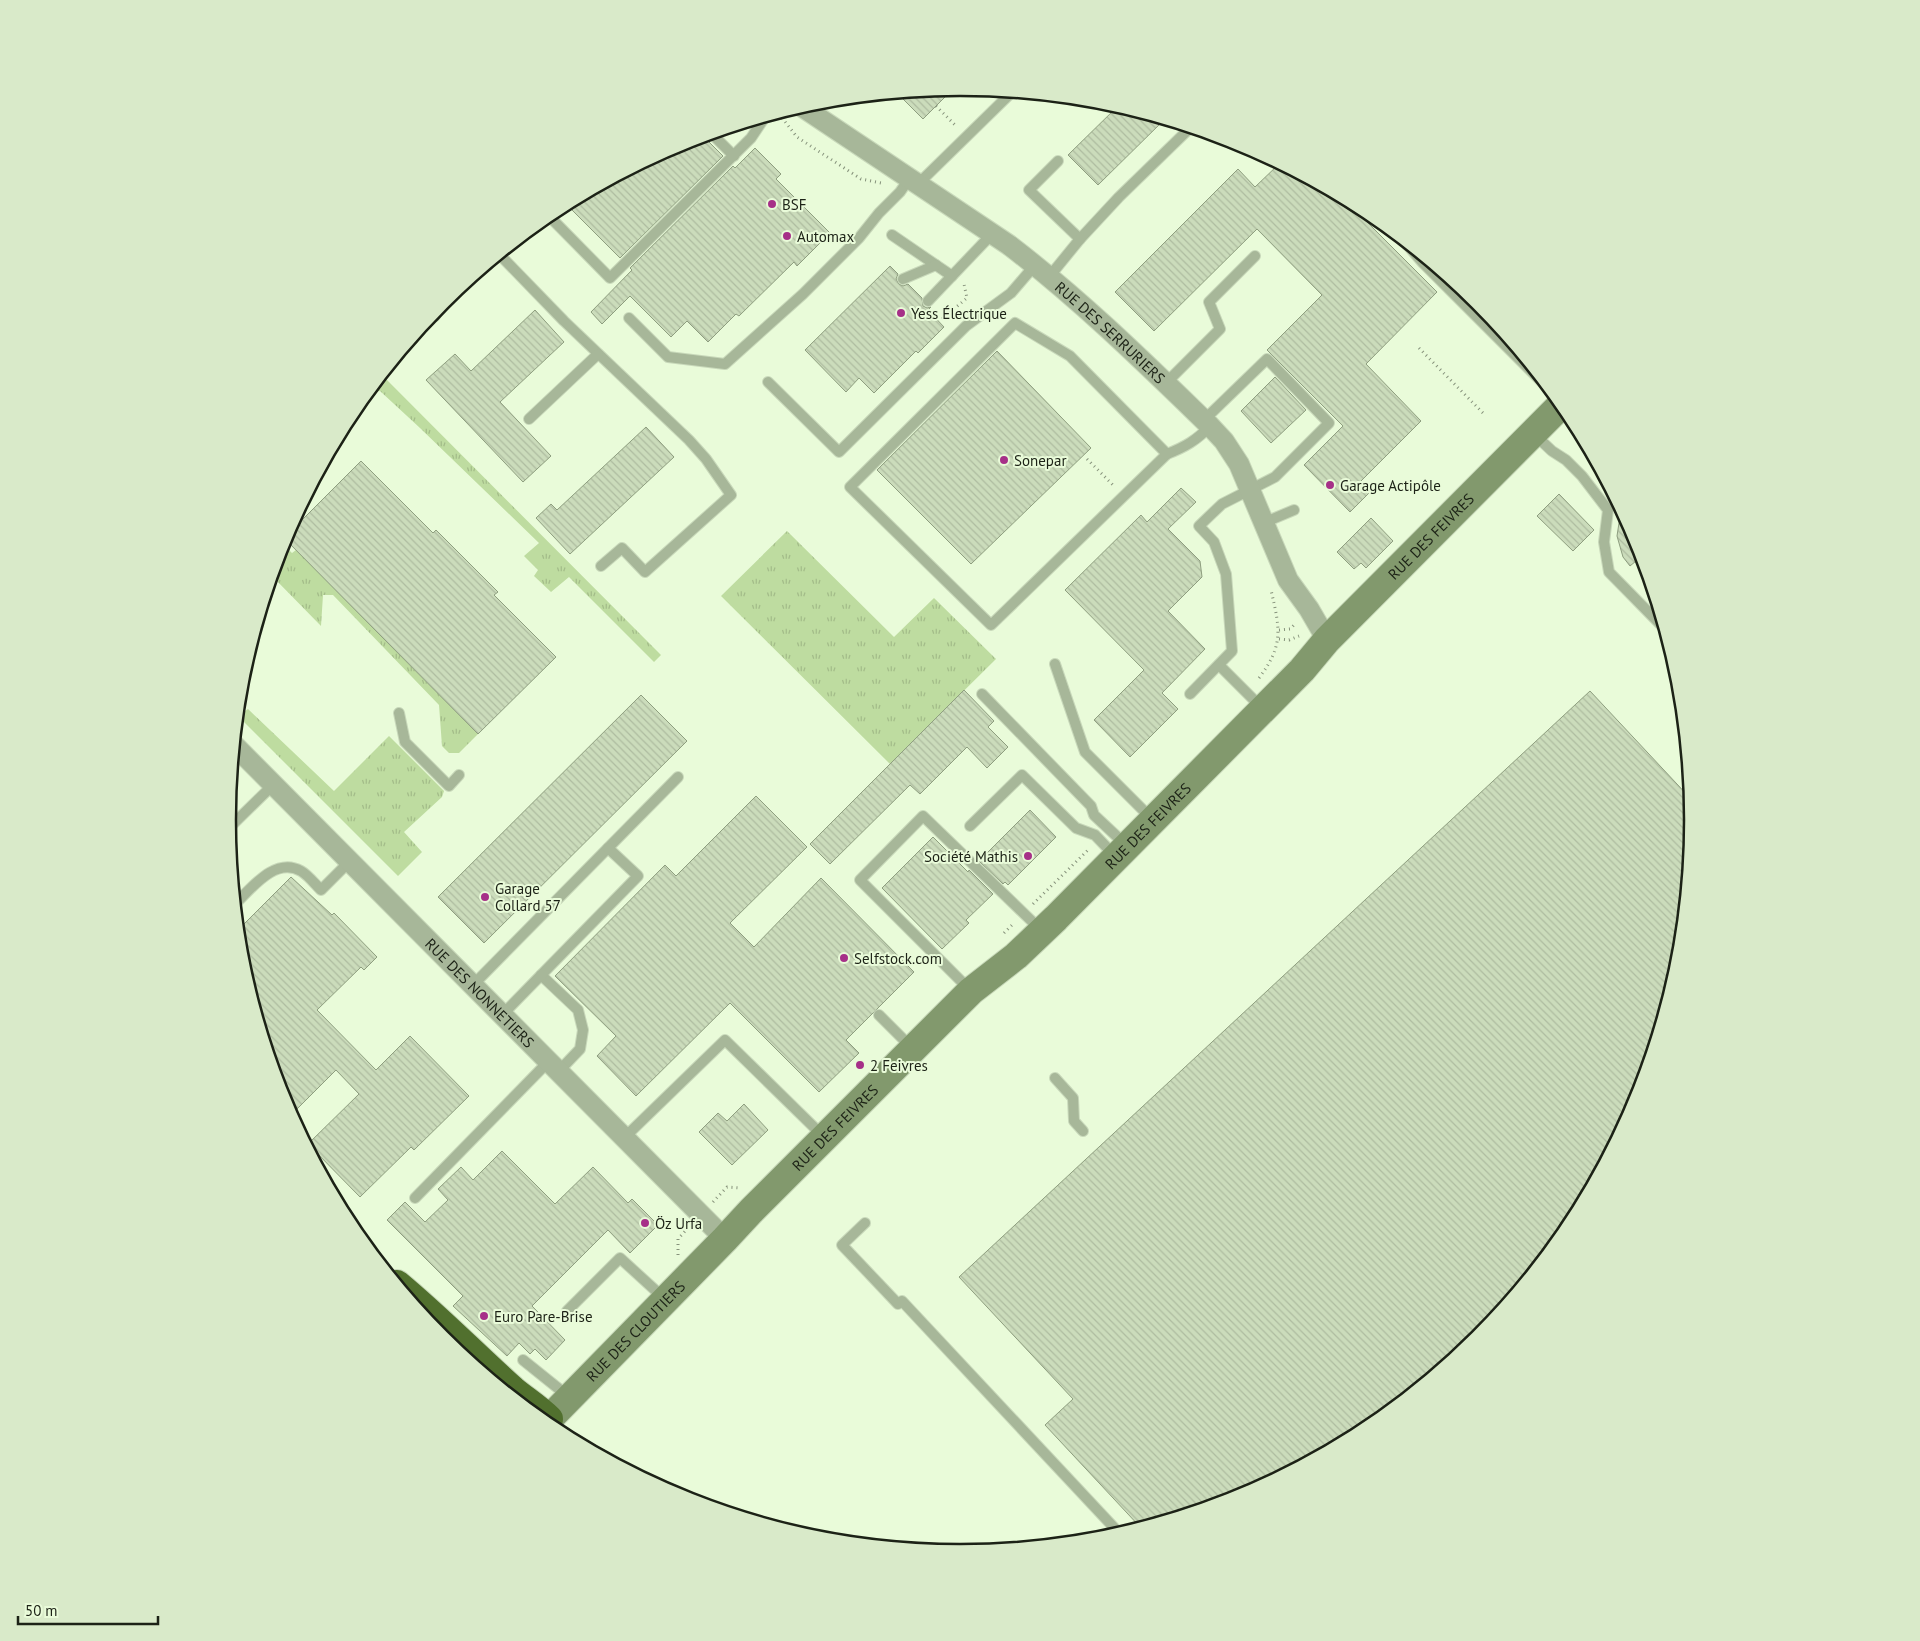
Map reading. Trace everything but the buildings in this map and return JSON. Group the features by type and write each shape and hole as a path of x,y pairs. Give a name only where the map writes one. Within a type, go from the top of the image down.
{"highway":[{"path":"423,1307 513,1390"},
{"path":"517,1394 536,1407"}],"street":[{"name":"RUE DES SERRURIERS","path":"810,112 992,234 1042,271 1106,325 1207,423 1233,454 1288,580 1309,609 1327,640"},
{"name":"RUE DES FEIVRES","path":"725,1239 751,1210 912,1049 971,992 1016,956 1042,932 1302,670 1327,640 1556,410"},
{"name":"RUE DES NONNETIERS","path":"239,750 725,1239"},
{"name":"RUE DES CLOUTIERS","path":"550,1418 725,1239"}],"lane":[{"path":"630,318 668,357 725,364 803,294 859,238 879,213 900,192 966,137 1005,98"},
{"path":"554,221 610,278 734,156 760,125"},
{"path":"768,382 839,452 966,326 1042,271 1080,239 1119,197 1185,133"},
{"path":"717,139 734,156"},
{"path":"1058,161 1029,190 1080,239"},
{"path":"928,302 992,234"},
{"path":"892,235 936,265 955,274"},
{"path":"1166,383 1220,328 1209,302 1255,256"},
{"path":"504,259 598,354 689,440 706,459 731,495 645,572 622,548 601,566"},
{"path":"903,279 936,265"},
{"path":"1167,454 1070,356 1015,323 850,487 992,625 1167,454 1199,438 1207,423 1267,359 1329,423 1275,477 1222,504 1199,526 1214,542 1226,574 1232,651 1190,694"},
{"path":"530,419 598,354"},
{"path":"1532,433 1552,451 1566,460 1582,476 1608,510 1604,542 1609,572 1656,620"},
{"path":"1264,523 1294,510"},
{"path":"1055,664 1084,752 1153,821"},
{"path":"1219,665 1263,709"},
{"path":"982,694 1091,806 1094,815 1122,852"},
{"path":"399,713 405,742 448,786 460,775"},
{"path":"970,826 1022,775 1076,828 1095,835 1122,852"},
{"path":"473,985 678,777"},
{"path":"236,821 274,784"},
{"path":"971,992 860,880 923,816 1042,932"},
{"path":"503,1014 638,876 608,848"},
{"path":"240,899 265,875 276,869 289,867 300,871 321,890 350,860"},
{"path":"415,1198 554,1066 580,1049 583,1030 578,1010 541,975"},
{"path":"879,1015 912,1049"},
{"path":"625,1137 725,1040 824,1137"},
{"path":"1055,1078 1073,1098 1074,1121 1083,1131"},
{"path":"865,1223 842,1245 900,1302 1114,1528"},
{"path":"567,1311 620,1258 666,1300"},
{"path":"523,1360 570,1398"}],"path":[{"path":"936,106 966,137"},
{"path":"942,319 967,298 962,276 955,274"},
{"path":"1419,348 1484,414"},
{"path":"1087,459 1124,495"}],"green space":[{"path":"386,379 661,655 654,662 569,577 551,592 534,576 538,570 524,556 539,543 380,391 377,392"},
{"path":"787,531 894,637 934,598 996,659 890,764 721,596"},
{"path":"289,550 292,553 296,550 478,734 459,753 449,753 442,746 439,705 333,595 323,595 321,626 277,581"},
{"path":"248,709 334,791 389,736 444,791 442,797 404,832 422,852 398,876 243,721 245,711"}],"place":[{"name":"BSF","path":"772,204"},
{"name":"Automax","path":"787,236"},
{"name":"Yess Électrique","path":"901,313"},
{"name":"Sonepar","path":"1004,460"},
{"name":"Garage Actipôle","path":"1330,485"},
{"name":"Société Mathis","path":"1028,856"},
{"name":"Garage Collard 57","path":"485,897"},
{"name":"Selfstock.com","path":"844,958"},
{"name":"2 Feivres","path":"860,1065"},
{"name":"Öz Urfa","path":"645,1223"},
{"name":"Euro Pare-Brise","path":"484,1316"}]}
